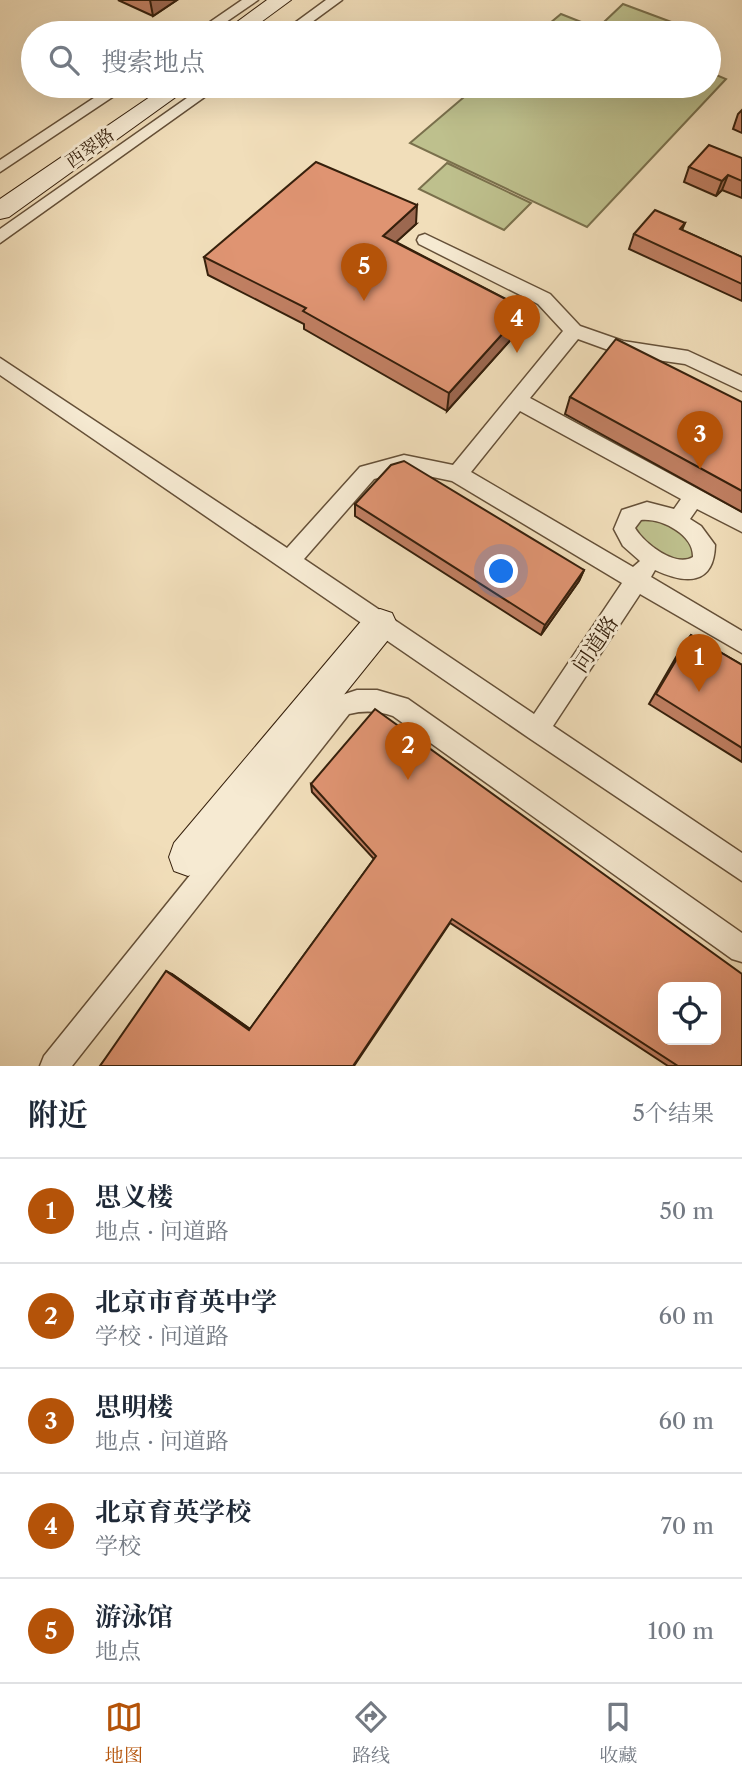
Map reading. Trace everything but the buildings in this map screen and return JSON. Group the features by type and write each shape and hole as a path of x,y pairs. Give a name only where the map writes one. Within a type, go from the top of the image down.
{"main road":[{"path":"250,21 281,0"},
{"path":"273,21 304,0"},
{"name":"西翠路","path":"0,188 135,98"},
{"name":"西翠路","path":"0,211 163,98"},
{"path":"188,857 380,624"}],"street":[{"path":"219,21 251,0"},
{"path":"305,21 335,0"},
{"path":"0,167 104,98"},
{"path":"0,237 197,98"},
{"path":"425,240 544,299 574,331 622,348 688,358 742,384"},
{"path":"457,474 574,331"},
{"path":"0,365 742,868"},
{"path":"517,400 742,523"},
{"path":"288,562 367,473 404,463 457,474 742,643"},
{"path":"677,521 694,497"},
{"path":"639,511 654,511 677,521 694,532 704,545 705,552 699,566 690,570 678,570 652,558 634,546 626,535 624,526 629,516 639,511"},
{"name":"问道路","path":"537,730 652,558"},
{"path":"54,1066 341,706 361,698 377,699 400,707 742,949"}],"green space":[{"path":"623,4 669,21 605,21"},
{"path":"561,14 579,21 553,21"},
{"path":"463,98 708,98 587,227 410,143"},
{"path":"447,163 531,203 504,230 419,189"},
{"path":"636,515 675,524 703,555 670,566 628,523"}],"place":[{"name":"游泳馆","path":"364,301"},
{"name":"北京育英学校","path":"517,353"},
{"name":"思明楼","path":"700,469"},
{"name":"思义楼","path":"699,692"},
{"name":"北京市育英中学","path":"408,780"}]}
